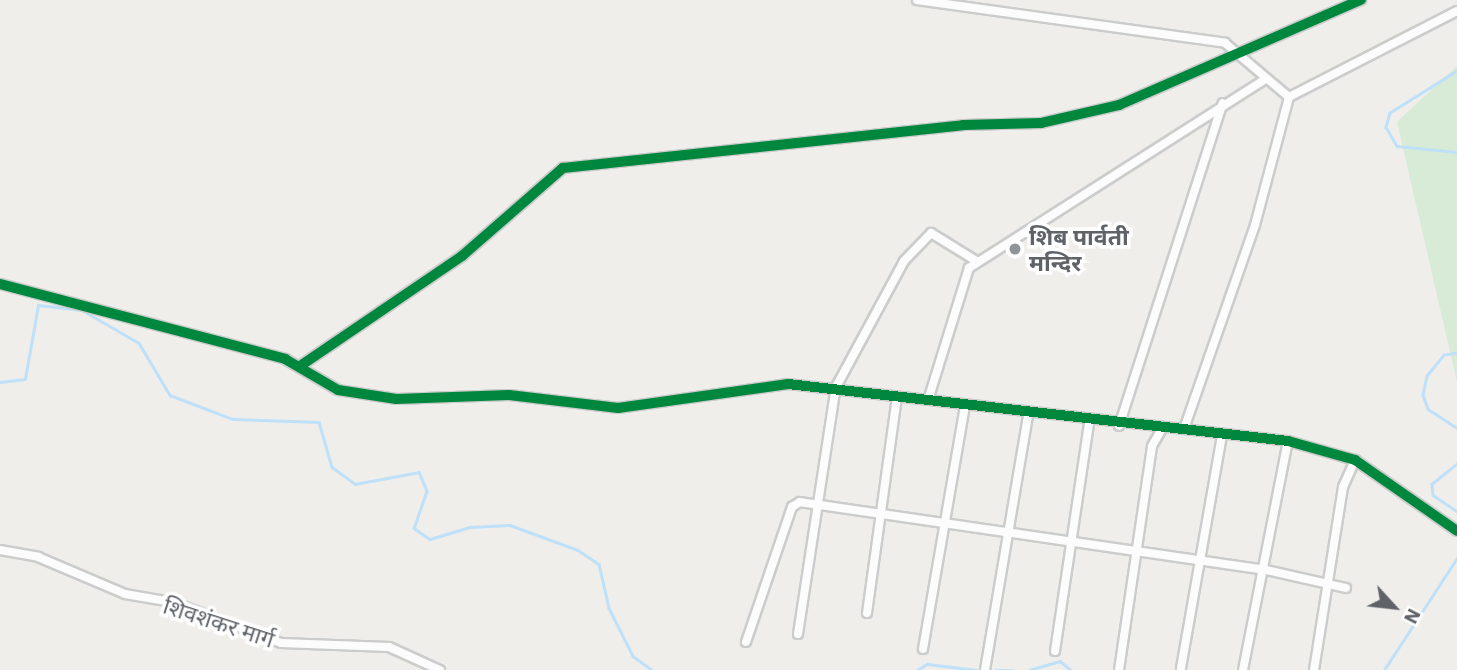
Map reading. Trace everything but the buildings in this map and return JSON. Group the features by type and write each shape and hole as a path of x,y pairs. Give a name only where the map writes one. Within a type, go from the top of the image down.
{"street":[{"path":"917,0 1225,43 1240,51 1266,79 1289,97"},
{"path":"300,366 462,256 563,168 963,125 1041,124 1119,106 1361,0"},
{"path":"1184,429 1255,226 1289,97 1457,10"},
{"path":"929,397 969,268 1223,103 1266,79"},
{"path":"1119,426 1223,103"},
{"path":"798,634 836,387 904,261 931,233 978,262"},
{"path":"0,284 300,366 338,390 396,399 509,395 618,408 788,384 836,387 897,398 929,397 965,405 1089,423 1184,429 1288,442 1355,460 1457,531"},
{"path":"867,613 897,398"},
{"path":"923,649 965,405"},
{"path":"985,669 1028,415"},
{"path":"1055,651 1089,423"},
{"path":"1119,670 1133,552 1152,446 1163,427"},
{"path":"1181,668 1197,561 1222,435"},
{"path":"1243,670 1288,442"},
{"path":"1314,670 1325,582 1343,488 1355,460"},
{"path":"746,642 792,507 816,504 879,518 1262,569 1346,587"},
{"name":"शिवशंकर मार्ग","path":"0,550 38,557 125,594 172,602 281,643 388,647 440,670"}],"green space":[{"path":"1457,66 1457,382 1397,122"}],"waterway":[{"path":"1457,71 1390,113 1386,127 1397,146 1457,152"},
{"path":"0,382 25,379 38,305 82,310 139,343 170,395 233,419 319,422 332,467 355,484 419,472 427,491 414,528 430,539 470,527 510,525 578,550 599,564 609,608 633,656 652,670"},
{"path":"1457,353 1444,355 1427,376 1423,395 1428,409 1457,428"},
{"path":"1457,464 1432,484 1433,495 1457,511"},
{"path":"1384,670 1457,558"},
{"path":"1029,670 1060,661 1071,670"},
{"path":"917,670 927,664 977,670"},
{"path":"996,670 1013,670"}],"cycle path":[{"path":"300,366 462,256 563,168 963,125 1041,123 1119,105 1361,0"},
{"path":"0,284 285,359 338,390 396,399 509,395 618,408 788,384 1288,441 1355,460 1457,531"}],"place":[{"name":"शिब पार्वती मन्दिर","path":"1015,249"}]}
